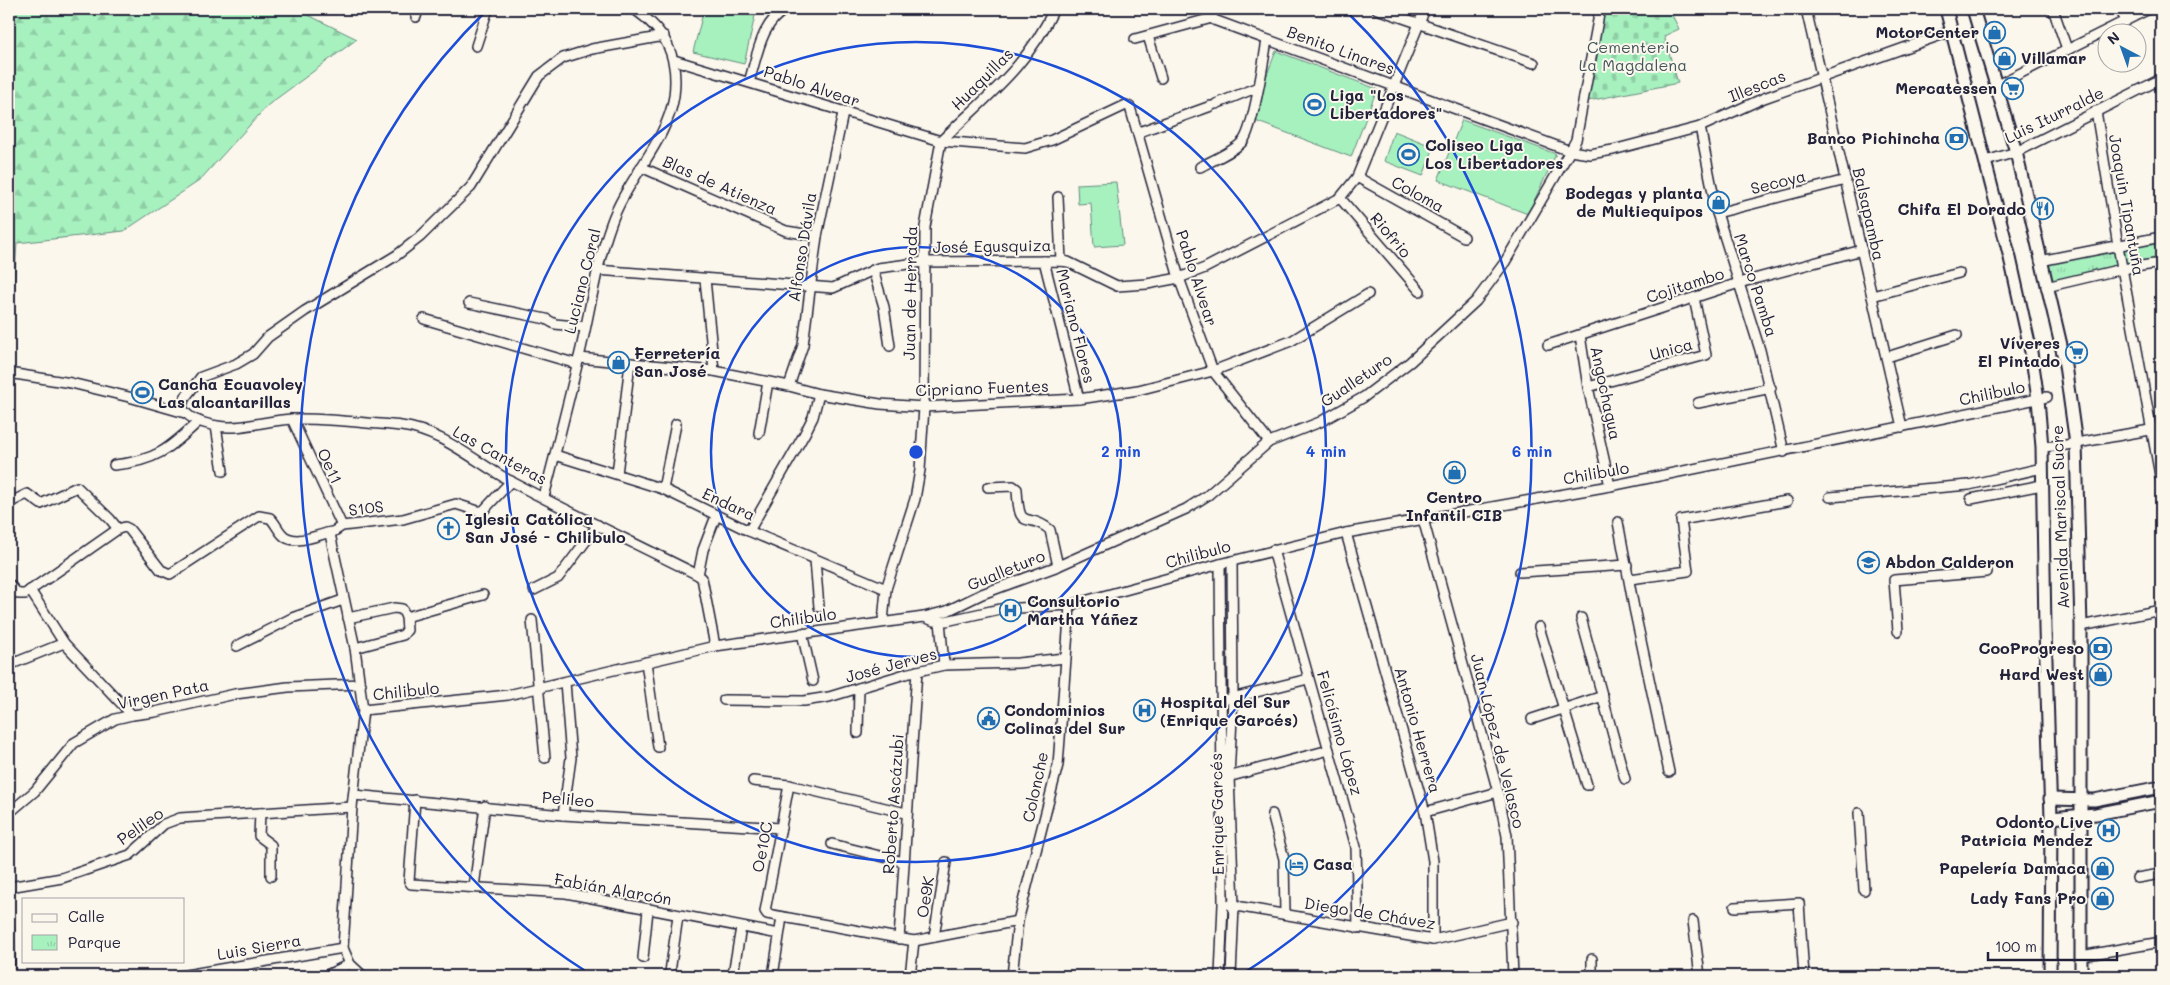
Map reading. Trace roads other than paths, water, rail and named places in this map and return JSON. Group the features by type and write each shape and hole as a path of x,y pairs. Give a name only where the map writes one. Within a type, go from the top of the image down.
{"main road":[{"name":"Avenida Mariscal Sucre","path":"1946,9 1986,161 2043,398 2042,485 2051,818 2050,976"},
{"name":"Avenida Mariscal Sucre","path":"1973,9 2016,152 2064,358 2076,444 2081,626 2081,976"},
{"path":"2050,799 2094,800 2161,787"},
{"path":"2051,818 2096,814 2161,801"}],"street":[{"path":"476,46 488,9"},
{"name":"Luciano Coral","path":"544,497 578,361 597,270 611,223 624,195 669,120 674,94 674,60 664,36 650,20 634,9"},
{"path":"749,82 767,27 780,12 787,9"},
{"name":"Huaquillas","path":"941,141 1009,77 1033,48 1054,9"},
{"path":"1377,9 1534,63"},
{"name":"José Egusquiza","path":"597,270 809,288 836,288 873,270 924,262 1061,261 1068,262 1117,286 1147,284 1179,278 1205,268 1340,198 1357,177 1425,9"},
{"name":"Gualleturo","path":"924,617 948,611 982,594 1058,566 1186,509 1208,495 1269,442 1320,422 1364,397 1410,362 1476,301 1505,262 1576,140 1600,9"},
{"name":"Balsapamba","path":"1806,9 1820,77 1846,180 1902,427"},
{"path":"2053,9 2067,49"},
{"path":"2121,9 2125,21"},
{"path":"1997,85 2149,9"},
{"path":"1135,39 1213,15"},
{"name":"Benito Linares","path":"1213,15 1267,40 1570,151"},
{"name":"Illescas","path":"1570,151 1590,154 1613,150 1700,127 1764,98 1952,31"},
{"path":"184,413 182,407 184,399 201,377 236,364 253,354 268,337 305,311 398,255 420,238 471,187 539,76 563,58 592,50 664,36"},
{"path":"1148,36 1161,78"},
{"path":"1200,167 1242,142 1246,134 1258,87 1267,40"},
{"name":"Pablo Alvear","path":"674,60 941,141 1025,148 1052,140 1126,105 1130,106 1139,132 1179,278 1213,371 1269,442"},
{"name":"Luis Iturralde","path":"1986,161 2016,152 2161,79"},
{"path":"1139,132 1258,87"},
{"name":"Joaquin Tipantuña","path":"2096,111 2122,269 2161,481"},
{"name":"Alfonso Dávila","path":"789,386 803,345 817,236 844,113"},
{"name":"Marco Pamba","path":"1700,127 1717,213 1771,388 1784,452"},
{"name":"Juan de Herrada","path":"883,622 886,589 915,499 920,470 924,407 924,262 926,227 941,141"},
{"name":"Blas de Atienza","path":"640,167 786,230 817,236"},
{"name":"Coloma","path":"1357,177 1464,237"},
{"name":"Secoya","path":"1717,213 1846,180"},
{"path":"1058,197 1061,261"},
{"name":"Riofrio","path":"1340,198 1420,291"},
{"path":"2040,260 2161,237"},
{"name":"Cojitambo","path":"1548,344 1739,283 1862,250"},
{"name":"Mariano Flores","path":"1044,261 1079,399"},
{"path":"2046,287 2122,269 2161,263"},
{"path":"873,270 884,308 890,346"},
{"path":"1872,296 1959,273"},
{"path":"706,279 714,371"},
{"name":"Cipriano Fuentes","path":"424,319 578,361 630,363 714,371 819,394 880,404 924,407 1079,399 1138,390 1213,371 1291,341 1368,294"},
{"name":"Unica","path":"1588,387 1706,356 1694,298"},
{"path":"469,302 546,319 555,324 585,328"},
{"name":"Angochagua","path":"1580,335 1588,387 1610,486"},
{"path":"1887,357 1957,335"},
{"path":"617,474 630,363"},
{"name":"Las Canteras","path":"9,373 71,383 128,397 184,413 199,421 216,426 230,427 292,419 417,429 447,442 511,481 698,575"},
{"path":"759,434 768,382"},
{"path":"1698,403 1771,388"},
{"path":"749,531 805,433 819,394"},
{"name":"Chilibulo","path":"363,710 508,695 715,646 802,633 924,617 940,621 1000,609 1070,605 1273,550 1346,533 1610,486 2043,398"},
{"name":"Oe11","path":"292,419 342,526"},
{"path":"114,465 135,462 161,453 173,445 199,421"},
{"path":"663,489 676,424"},
{"path":"216,426 223,471"},
{"path":"2042,447 2076,444 2161,428"},
{"name":"Endara","path":"555,455 663,489 749,531 886,589"},
{"path":"1830,498 1969,485 2042,468"},
{"name":"S10S","path":"343,948 352,807 363,710 355,648 343,600 331,532 342,526 403,519 456,504 480,512 511,481"},
{"path":"1971,499 2042,485"},
{"path":"988,487 1013,486 1017,489 1020,515 1023,519 1046,526 1050,530 1058,566"},
{"path":"9,503 27,494 38,502 45,503 77,487 118,529"},
{"path":"1630,579 1688,571 1682,520 1787,501"},
{"path":"9,584 18,594 30,590 118,529 125,527 129,529 162,570 170,574 259,516 270,518 281,534 292,540 331,532"},
{"path":"715,646 702,578 698,575 703,550 716,516"},
{"name":"Juan López de Velasco","path":"1423,519 1498,792 1507,836 1513,976"},
{"path":"1618,522 1634,608 1669,772"},
{"path":"534,590 558,578 598,525"},
{"name":"Antonio Herrera","path":"1346,533 1425,812 1432,861 1433,940"},
{"name":"Felicísimo López","path":"1273,550 1356,846 1358,928"},
{"path":"815,560 819,608"},
{"name":"Enrique Garcés","path":"1220,976 1225,778 1233,698 1232,561"},
{"name":"Enrique Garcés","path":"1220,564 1221,701 1234,906 1231,976"},
{"path":"1520,572 1627,565"},
{"path":"1898,631 1894,580 1987,572"},
{"path":"30,590 64,643 132,715"},
{"path":"406,617 483,594"},
{"path":"237,646 292,618 343,600"},
{"name":"Colonche","path":"1012,975 1018,921 1058,765 1070,605"},
{"path":"348,618 394,608 402,609 406,617 407,630 403,634 355,648"},
{"path":"2081,626 2161,610"},
{"path":"1581,618 1625,779"},
{"path":"532,620 545,758"},
{"path":"940,621 944,665"},
{"path":"1539,626 1587,785"},
{"path":"802,633 813,681"},
{"path":"9,666 64,643"},
{"name":"José Jerves","path":"724,700 804,701 829,697 944,665 983,665 1065,658"},
{"path":"646,662 658,747"},
{"name":"Roberto Ascázubi","path":"898,939 917,671"},
{"path":"1221,701 1308,679"},
{"path":"563,815 571,758 565,682"},
{"name":"Virgen Pata","path":"9,813 35,791 74,743 115,719 235,694 279,688 360,684"},
{"path":"858,733 859,688"},
{"path":"1532,719 1603,696"},
{"path":"1225,778 1328,750"},
{"path":"753,781 789,785 906,813"},
{"name":"Oe10C","path":"782,917 767,914 765,911 789,785"},
{"path":"1425,812 1498,792"},
{"name":"Pelileo","path":"354,795 485,806 563,815 781,828"},
{"name":"Fabián Alarcón","path":"415,800 409,881 411,884 566,893 779,934"},
{"path":"474,887 485,806"},
{"name":"Pelileo","path":"9,887 62,878 130,855 164,824 180,818 352,807"},
{"path":"1859,812 1864,890"},
{"path":"260,813 259,836 271,844 271,876"},
{"path":"1272,814 1284,860 1285,914"},
{"path":"832,844 904,862"},
{"name":"Oe9K","path":"934,937 946,862"},
{"path":"2137,878 2161,874"},
{"name":"Diego de Chávez","path":"1223,904 1433,940 1512,922"},
{"path":"1735,907 1799,904 1804,976"},
{"path":"643,958 648,910"},
{"path":"670,972 678,916"},
{"path":"773,976 782,917 914,941 1018,921"},
{"path":"1693,921 1700,976"},
{"path":"734,968 741,928"},
{"path":"9,929 10,976"},
{"path":"910,976 914,941"},
{"path":"2081,956 2161,942"},
{"path":"343,948 350,964 362,976"},
{"name":"Luis Sierra","path":"180,976 343,948"},
{"path":"1592,959 1592,976"},
{"path":"324,976 350,964"},
{"path":"1012,975 1030,976"}],"place":[{"name":"MotorCenter","path":"1995,32"},
{"name":"Villamar","path":"2005,58"},
{"name":"Mercatessen","path":"2013,88"},
{"name":"Liga \"Los Libertadores\"","path":"1314,104"},
{"name":"Banco Pichincha","path":"1956,138"},
{"name":"Coliseo Liga Los Libertadores","path":"1409,154"},
{"name":"Bodegas y planta de Multiequipos","path":"1719,202"},
{"name":"Chifa El Dorado","path":"2042,209"},
{"name":"Víveres El Pintado","path":"2076,352"},
{"name":"Ferretería San José","path":"618,362"},
{"name":"Cancha Ecuavoley Las alcantarillas","path":"142,393"},
{"name":"Centro Infantil CIB","path":"1454,473"},
{"name":"Iglesia Católica San José - Chilibulo","path":"449,528"},
{"name":"Abdon Calderon","path":"1869,562"},
{"name":"Consultorio Martha Yáñez","path":"1011,610"},
{"name":"CooProgreso","path":"2100,648"},
{"name":"Hard West","path":"2100,674"},
{"name":"Hospital del Sur (Enrique Garcés)","path":"1144,711"},
{"name":"Condominios Colinas del Sur","path":"988,719"},
{"name":"Odonto Live Patricia Mendez","path":"2109,831"},
{"name":"Casa","path":"1297,864"},
{"name":"Papelería Damaca","path":"2102,868"},
{"name":"Lady Fans Pro","path":"2102,898"}],"park label":[{"name":"Cementerio La Magdalena","path":"1633,56"}]}
